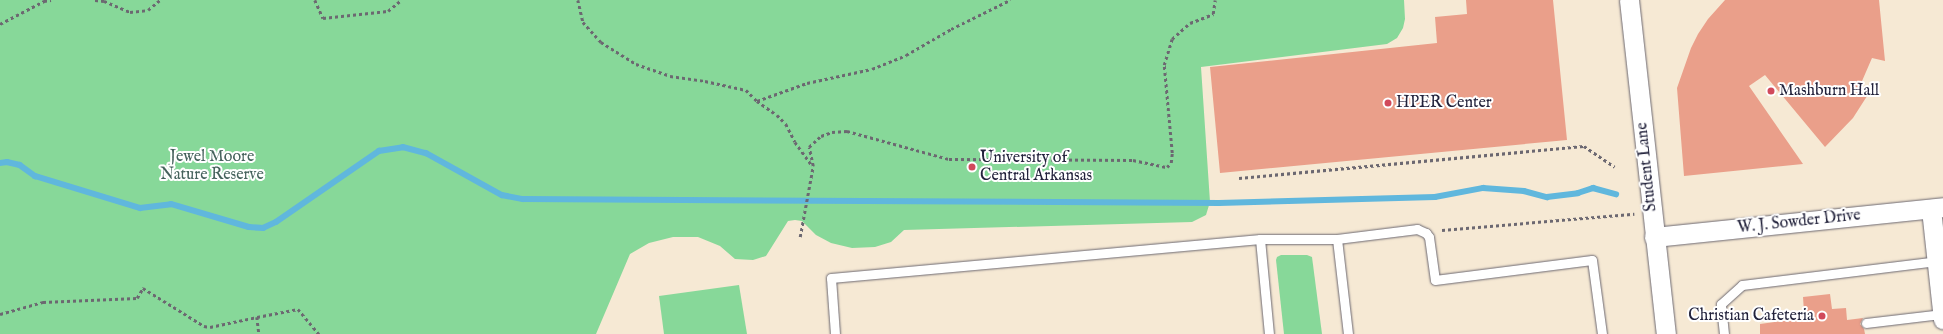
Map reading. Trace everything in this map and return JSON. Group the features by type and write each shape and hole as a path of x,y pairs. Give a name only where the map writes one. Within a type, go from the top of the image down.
{"street":[{"name":"Student Lane","path":"1629,0 1654,237 1666,334"},
{"name":"W. J. Sowder Drive","path":"1654,237 1937,208"},
{"path":"1937,208 1937,261 1943,316"}],"lane":[{"path":"836,334 831,278 1260,238 1337,238 1417,230 1422,231 1429,237 1435,280 1592,260 1602,334"},
{"path":"1260,238 1269,334"},
{"path":"1337,238 1348,334"},
{"path":"1724,334 1721,304 1742,284 1937,261"},
{"path":"1866,323 1943,316"}],"path":[{"path":"0,24 44,1 51,0"},
{"path":"95,0 104,1 130,12 148,10 160,0"},
{"path":"315,0 323,18 388,11 401,0"},
{"path":"578,0 583,22 601,42 636,64 670,76 705,81 746,90 757,101 786,124 795,142 813,166"},
{"path":"757,101 807,83 872,69 906,55 971,19 1010,0"},
{"path":"800,237 813,166 809,147 813,141 832,132 847,131 949,160 1133,160 1167,166 1171,163 1172,153 1164,65 1172,39 1190,23 1213,14 1215,0"},
{"path":"1239,178 1584,146 1615,167"},
{"path":"1442,230 1636,214"},
{"path":"0,314 43,302 137,298 143,288 204,326 210,327 298,309 319,334"},
{"path":"257,317 259,334"}],"green space":[{"name":"Jewel Moore Nature Reserve","path":"0,0 1404,0 1405,19 1403,28 1397,38 1387,44 1201,67 1210,202 1206,215 1192,222 904,230 891,242 875,247 852,248 831,243 816,235 802,221 795,220 788,221 766,256 753,260 735,259 720,246 698,237 673,237 649,243 630,254 596,334 0,334"},
{"path":"1281,255 1307,255 1312,257 1322,334 1284,334 1276,260 1277,257"},
{"path":"739,285 747,334 664,334 659,296"}],"building":[{"name":"HPER Center","path":"1466,0 1553,0 1567,140 1220,173 1210,67 1437,43 1435,17 1467,14"},
{"name":"Mashburn Hall","path":"1725,0 1879,0 1885,61 1872,58 1859,88 1869,93 1853,118 1825,147 1765,75 1749,86 1803,164 1684,176 1677,88 1691,48 1698,34 1708,19"},
{"name":"Christian Cafeteria","path":"1830,294 1832,309 1846,308 1847,320 1863,318 1860,324 1864,329 1865,334 1760,334 1760,324 1797,319 1797,313 1804,312 1803,297"}],"waterway":[{"path":"0,163 7,162 20,165 35,176 140,208 171,204 249,227 263,228 276,222 379,151 403,147 426,153 502,195 523,199 1219,203 1435,197 1483,188 1524,191 1547,197 1578,193 1593,188 1616,194"}],"place":[{"name":"Mashburn Hall","path":"1771,91"},
{"name":"HPER Center","path":"1388,103"},
{"name":"University of Central Arkansas","path":"972,167"},
{"name":"Christian Cafeteria","path":"1822,316"}]}
